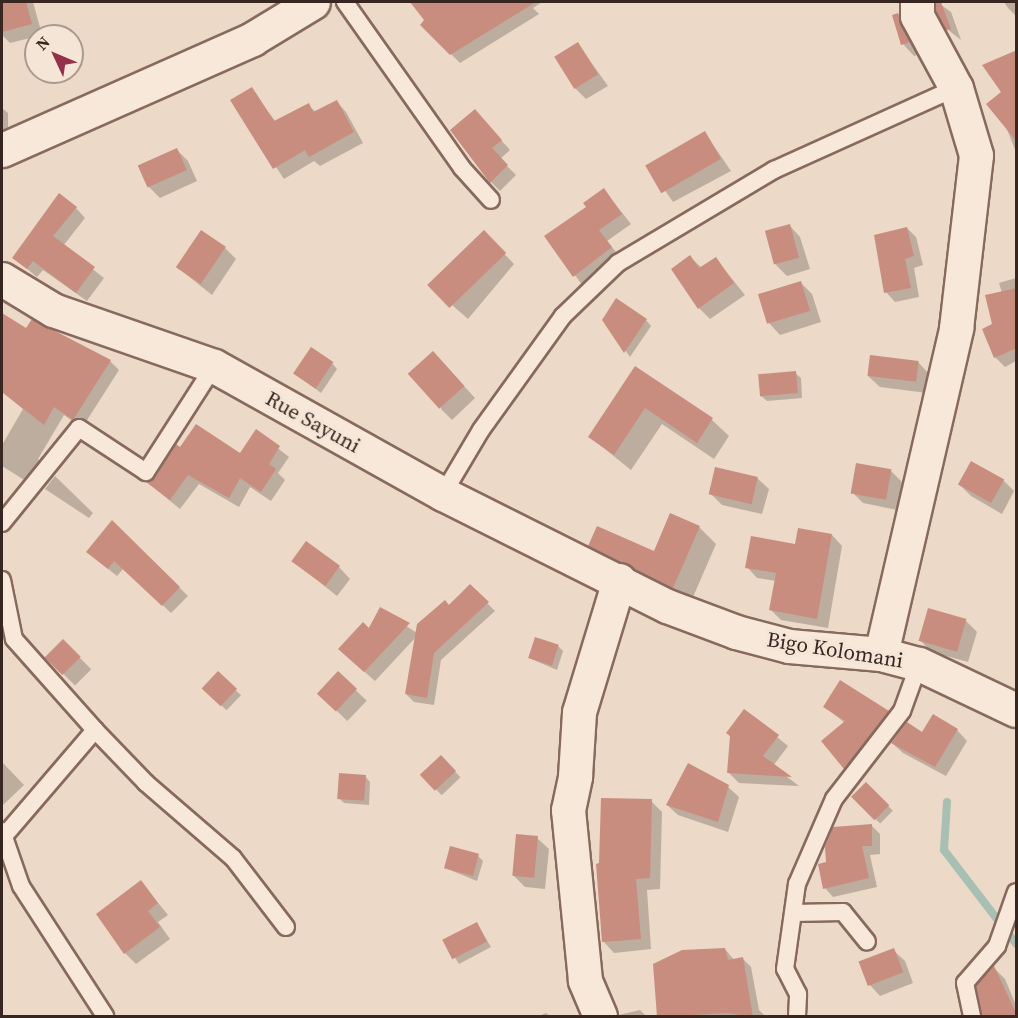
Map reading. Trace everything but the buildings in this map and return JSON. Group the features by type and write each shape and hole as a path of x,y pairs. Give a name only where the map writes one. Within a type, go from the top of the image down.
{"street":[{"path":"2,150 252,39 313,2"},
{"path":"881,654 956,328 976,155 956,88 917,16 917,2"},
{"name":"Rue Sayuni","path":"2,279 53,310 214,366 443,494 619,580"},
{"path":"600,1017 585,980 568,810 574,776 579,712 619,580"},
{"name":"Bigo Kolomani","path":"619,580 667,606 736,632 789,646 881,654 919,664 1017,711"}],"lane":[{"path":"345,2 462,168 490,200"},
{"path":"443,494 481,430 563,315 618,263 774,170 956,88"},
{"path":"2,524 79,428 146,472 214,366"},
{"path":"2,580 14,639 146,783 233,858 286,927"},
{"path":"797,1017 798,994 785,969 797,884 834,798 902,711 919,664"},
{"path":"95,730 3,833 21,886 105,1017"},
{"path":"972,1017 965,983 997,946 1017,892"},
{"path":"793,913 843,912 867,942"}],"waterway":[{"path":"947,802 944,850 1016,944"}]}
